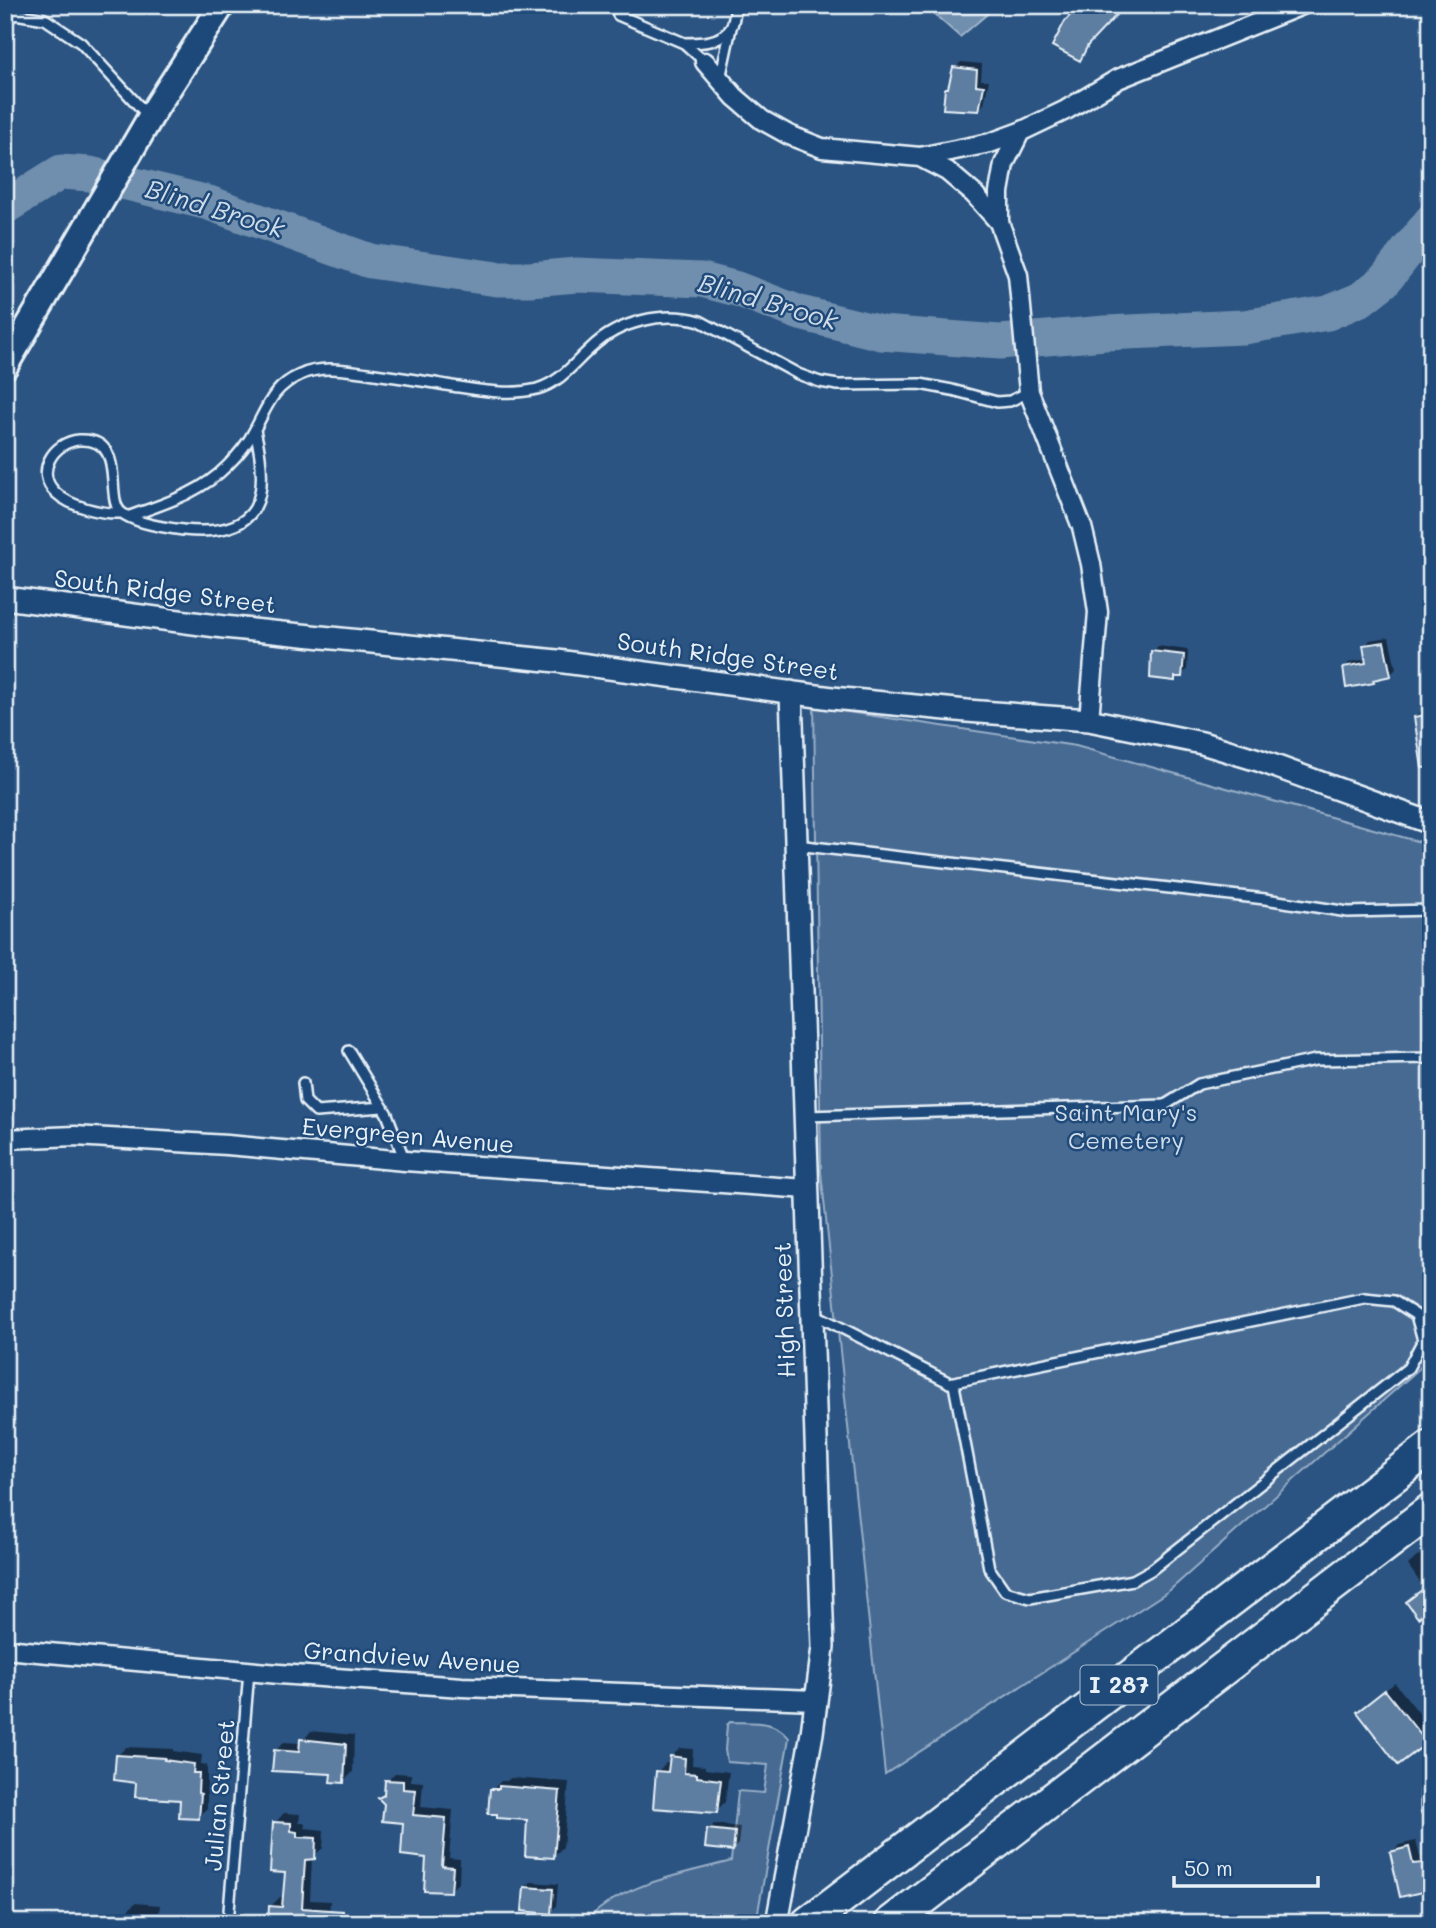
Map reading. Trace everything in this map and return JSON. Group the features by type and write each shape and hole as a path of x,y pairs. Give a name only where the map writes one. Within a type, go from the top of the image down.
{"highway":[{"name":"I 287","path":"808,1923 1431,1447"},
{"name":"I 287","path":"891,1923 1431,1510"}],"main road":[{"path":"5,366 150,118 222,5"}],"street":[{"path":"1250,5 1251,24"},
{"path":"705,62 735,97 762,120 789,135 822,148 919,158 990,143 1020,132 1066,110 1118,79 1302,5"},
{"path":"1020,132 1004,164 999,192 999,222 1018,275 1029,392 1082,527 1091,564 1098,612 1088,720"},
{"path":"919,158 947,171 975,194 999,222"},
{"name":"South Ridge Street","path":"5,598 224,627 557,661 791,692 953,710 1088,720 1202,743 1258,760 1431,822"},
{"name":"High Street","path":"777,1923 812,1733 823,1647 791,692"},
{"name":"Evergreen Avenue","path":"5,1139 75,1136 227,1145 405,1161 807,1189"},
{"name":"Grandview Avenue","path":"5,1648 249,1671 475,1688 816,1700"},
{"path":"1431,1792 1431,1809"}],"lane":[{"path":"720,79 736,5"},
{"path":"5,21 15,14 45,19 81,43 150,118"},
{"path":"618,15 684,43 705,62"},
{"path":"684,43 711,41 731,28"},
{"path":"255,430 261,495 252,514 243,523 219,530 191,531 144,523 126,514 116,504 108,454 100,447 82,440 63,443 55,449 47,467 48,480 54,492 68,502 111,514 126,514 183,497 205,485 230,464 255,430 266,405 275,393 287,382 312,371 349,371 487,391 522,391 538,388 561,378 594,345 610,335 644,320 663,316 683,316 715,327 778,364 820,382 838,385 920,384 997,402 1010,401 1029,392"},
{"path":"796,845 1265,899 1348,912 1431,910"},
{"path":"349,1051 383,1107 405,1161"},
{"path":"805,1116 1165,1105 1199,1084 1316,1060 1431,1059"},
{"path":"303,1083 305,1101 316,1112 383,1107"},
{"path":"811,1312 949,1383 954,1385 989,1568 1005,1591 1030,1598 1133,1580 1151,1570 1408,1368 1423,1340 1416,1315 1394,1301 1364,1298 949,1383"},
{"name":"Julian Street","path":"228,1923 249,1671"}],"green space":[{"name":"Saint Mary's Cemetery","path":"814,707 1076,746 1431,845 1431,1358 1170,1590 885,1774 821,1172"},
{"path":"730,1722 770,1725 789,1738 756,1923 584,1923 599,1909 634,1889 731,1861 738,1791 764,1793 768,1765 727,1762 725,1750 727,1725"}],"shaded area":[{"path":"924,5 998,5 960,37"}],"building":[{"path":"1079,5 1126,5 1088,45 1080,61 1052,46 1065,21"},
{"path":"953,67 977,70 976,85 984,86 979,111 943,109 945,88 948,88"},
{"path":"1384,642 1391,676 1373,680 1374,683 1346,688 1343,667 1366,663 1363,645"},
{"path":"1151,651 1184,655 1182,677 1175,677 1175,681 1150,678"},
{"path":"1431,714 1431,767 1422,768 1414,717"},
{"path":"1431,1583 1431,1608 1418,1618 1406,1602"},
{"path":"1385,1690 1427,1743 1398,1765 1357,1712"},
{"path":"300,1739 346,1744 344,1783 330,1782 331,1774 272,1771 274,1750 299,1752"},
{"path":"116,1755 165,1758 164,1760 194,1764 193,1773 199,1773 198,1793 201,1794 199,1819 179,1818 180,1800 135,1797 136,1783 114,1780"},
{"path":"670,1756 685,1758 684,1773 721,1780 717,1813 653,1808 656,1771 668,1772"},
{"path":"385,1780 403,1781 403,1789 416,1790 413,1815 446,1818 442,1866 453,1867 451,1892 424,1891 426,1858 401,1855 403,1823 382,1821 384,1804 378,1798 384,1795"},
{"path":"499,1786 560,1791 554,1858 525,1856 527,1820 497,1818 497,1814 488,1814 490,1789 499,1789"},
{"path":"273,1822 291,1823 291,1831 297,1832 297,1837 316,1838 315,1859 305,1860 302,1908 343,1911 343,1923 268,1923 269,1906 282,1907 285,1873 270,1872"},
{"path":"707,1829 735,1832 733,1851 705,1848"},
{"path":"1409,1847 1413,1864 1431,1862 1431,1890 1400,1897 1390,1852"},
{"path":"524,1887 553,1889 551,1914 522,1911"}],"waterway":[{"name":"Blind Brook","path":"5,207 61,172 90,174 209,203 370,261 497,279 577,275 702,280 737,289 800,313 881,333 1000,342 1105,333 1244,327 1328,313 1361,299 1384,281 1431,221"}]}
